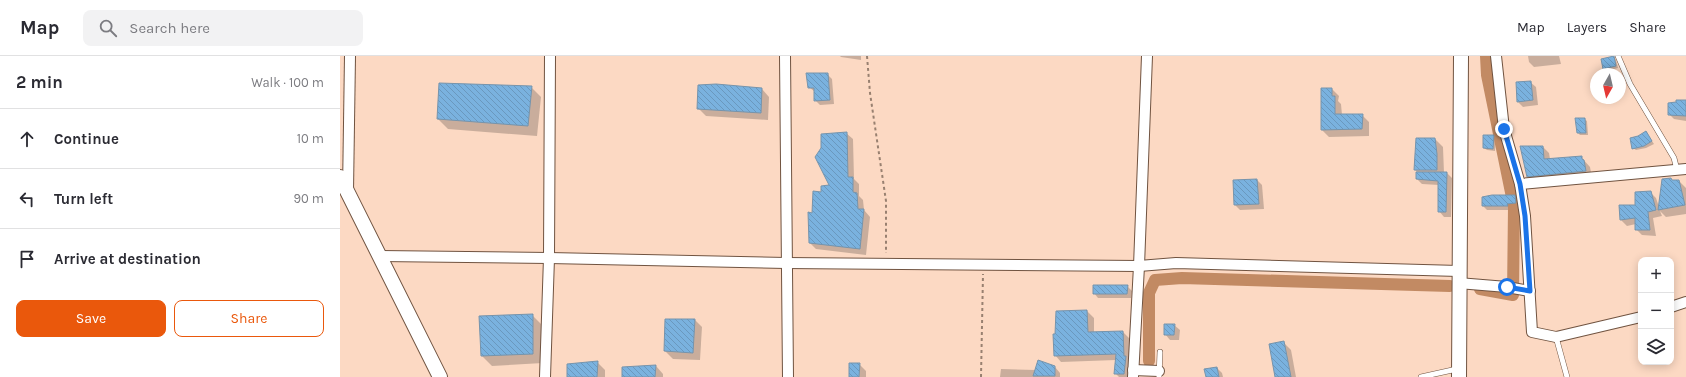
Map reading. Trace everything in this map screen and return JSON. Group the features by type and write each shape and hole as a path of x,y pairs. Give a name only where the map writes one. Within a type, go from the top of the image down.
{"street":[{"path":"348,193 350,56"},
{"path":"544,377 549,258 550,56"},
{"path":"785,56 788,377"},
{"path":"1147,56 1139,266 1133,374 1159,374"},
{"path":"1459,373 1458,277 1461,56"},
{"path":"1496,56 1504,129 1520,184 1525,216 1525,290 1532,332 1556,337 1638,318"},
{"path":"1520,184 1682,170"},
{"path":"340,177 440,377"},
{"path":"380,256 984,265 1139,266 1176,263 1458,277 1525,290"},
{"path":"1674,306 1686,302"}],"lane":[{"path":"1618,56 1630,84 1682,170"},
{"path":"1556,337 1567,377"},
{"path":"1159,374 1160,352"},
{"path":"1421,377 1459,373"}],"path":[{"path":"867,56 870,93 886,201 886,264"},
{"path":"981,377 984,265"}],"building":[{"path":"1614,56 1616,66 1603,68 1601,59"},
{"path":"806,73 828,73 830,100 814,101 814,88 808,88"},
{"path":"1531,81 1533,100 1517,102 1516,82"},
{"path":"439,83 532,86 528,126 437,119"},
{"path":"716,84 762,88 761,113 697,109 698,85"},
{"path":"1321,88 1332,88 1332,96 1335,96 1335,114 1363,114 1362,129 1321,130"},
{"path":"1676,100 1686,100 1686,116 1668,115 1668,103 1676,102"},
{"path":"1575,118 1585,118 1586,133 1577,133"},
{"path":"1646,131 1652,141 1644,146 1632,149 1630,138 1638,136"},
{"path":"847,132 848,177 853,177 853,192 857,193 858,209 864,209 860,249 809,243 808,212 812,213 813,191 821,192 821,186 829,185 815,157 821,148 821,134"},
{"path":"1483,135 1494,135 1493,149 1483,148"},
{"path":"1416,138 1435,138 1437,170 1414,170"},
{"path":"1520,146 1543,146 1544,159 1582,156 1586,171 1527,177"},
{"path":"1416,172 1447,172 1446,212 1438,212 1438,181 1416,179"},
{"path":"1671,178 1672,180 1679,180 1685,205 1658,210 1662,179"},
{"path":"1257,179 1259,204 1234,205 1233,180"},
{"path":"1651,191 1656,210 1648,212 1650,230 1635,230 1635,218 1620,220 1619,205 1635,205 1635,192"},
{"path":"1492,195 1515,195 1516,203 1507,204 1508,206 1482,206 1482,197"},
{"path":"1093,285 1128,285 1127,294 1093,294"},
{"path":"1087,310 1088,332 1123,331 1124,356 1126,356 1124,374 1114,374 1116,354 1054,356 1053,334 1055,334 1056,311"},
{"path":"533,314 533,354 481,356 479,316"},
{"path":"665,319 695,319 693,353 664,351"},
{"path":"1164,324 1175,324 1174,335 1164,335"},
{"path":"1284,341 1291,377 1275,377 1269,344"},
{"path":"1038,360 1055,366 1055,376 1033,376"},
{"path":"598,361 597,377 567,377 567,364"},
{"path":"849,363 860,363 859,377 849,377"},
{"path":"656,365 655,377 622,377 622,367"},
{"path":"1217,367 1219,377 1206,377 1204,369"}],"waterway":[{"path":"1480,289 1513,295 1514,207 1487,75 1486,56"},
{"path":"1149,361 1149,293 1155,280 1182,278 1450,286"}],"route":[{"path":"1504,129 1520,184 1525,216 1530,291 1507,287"}]}
